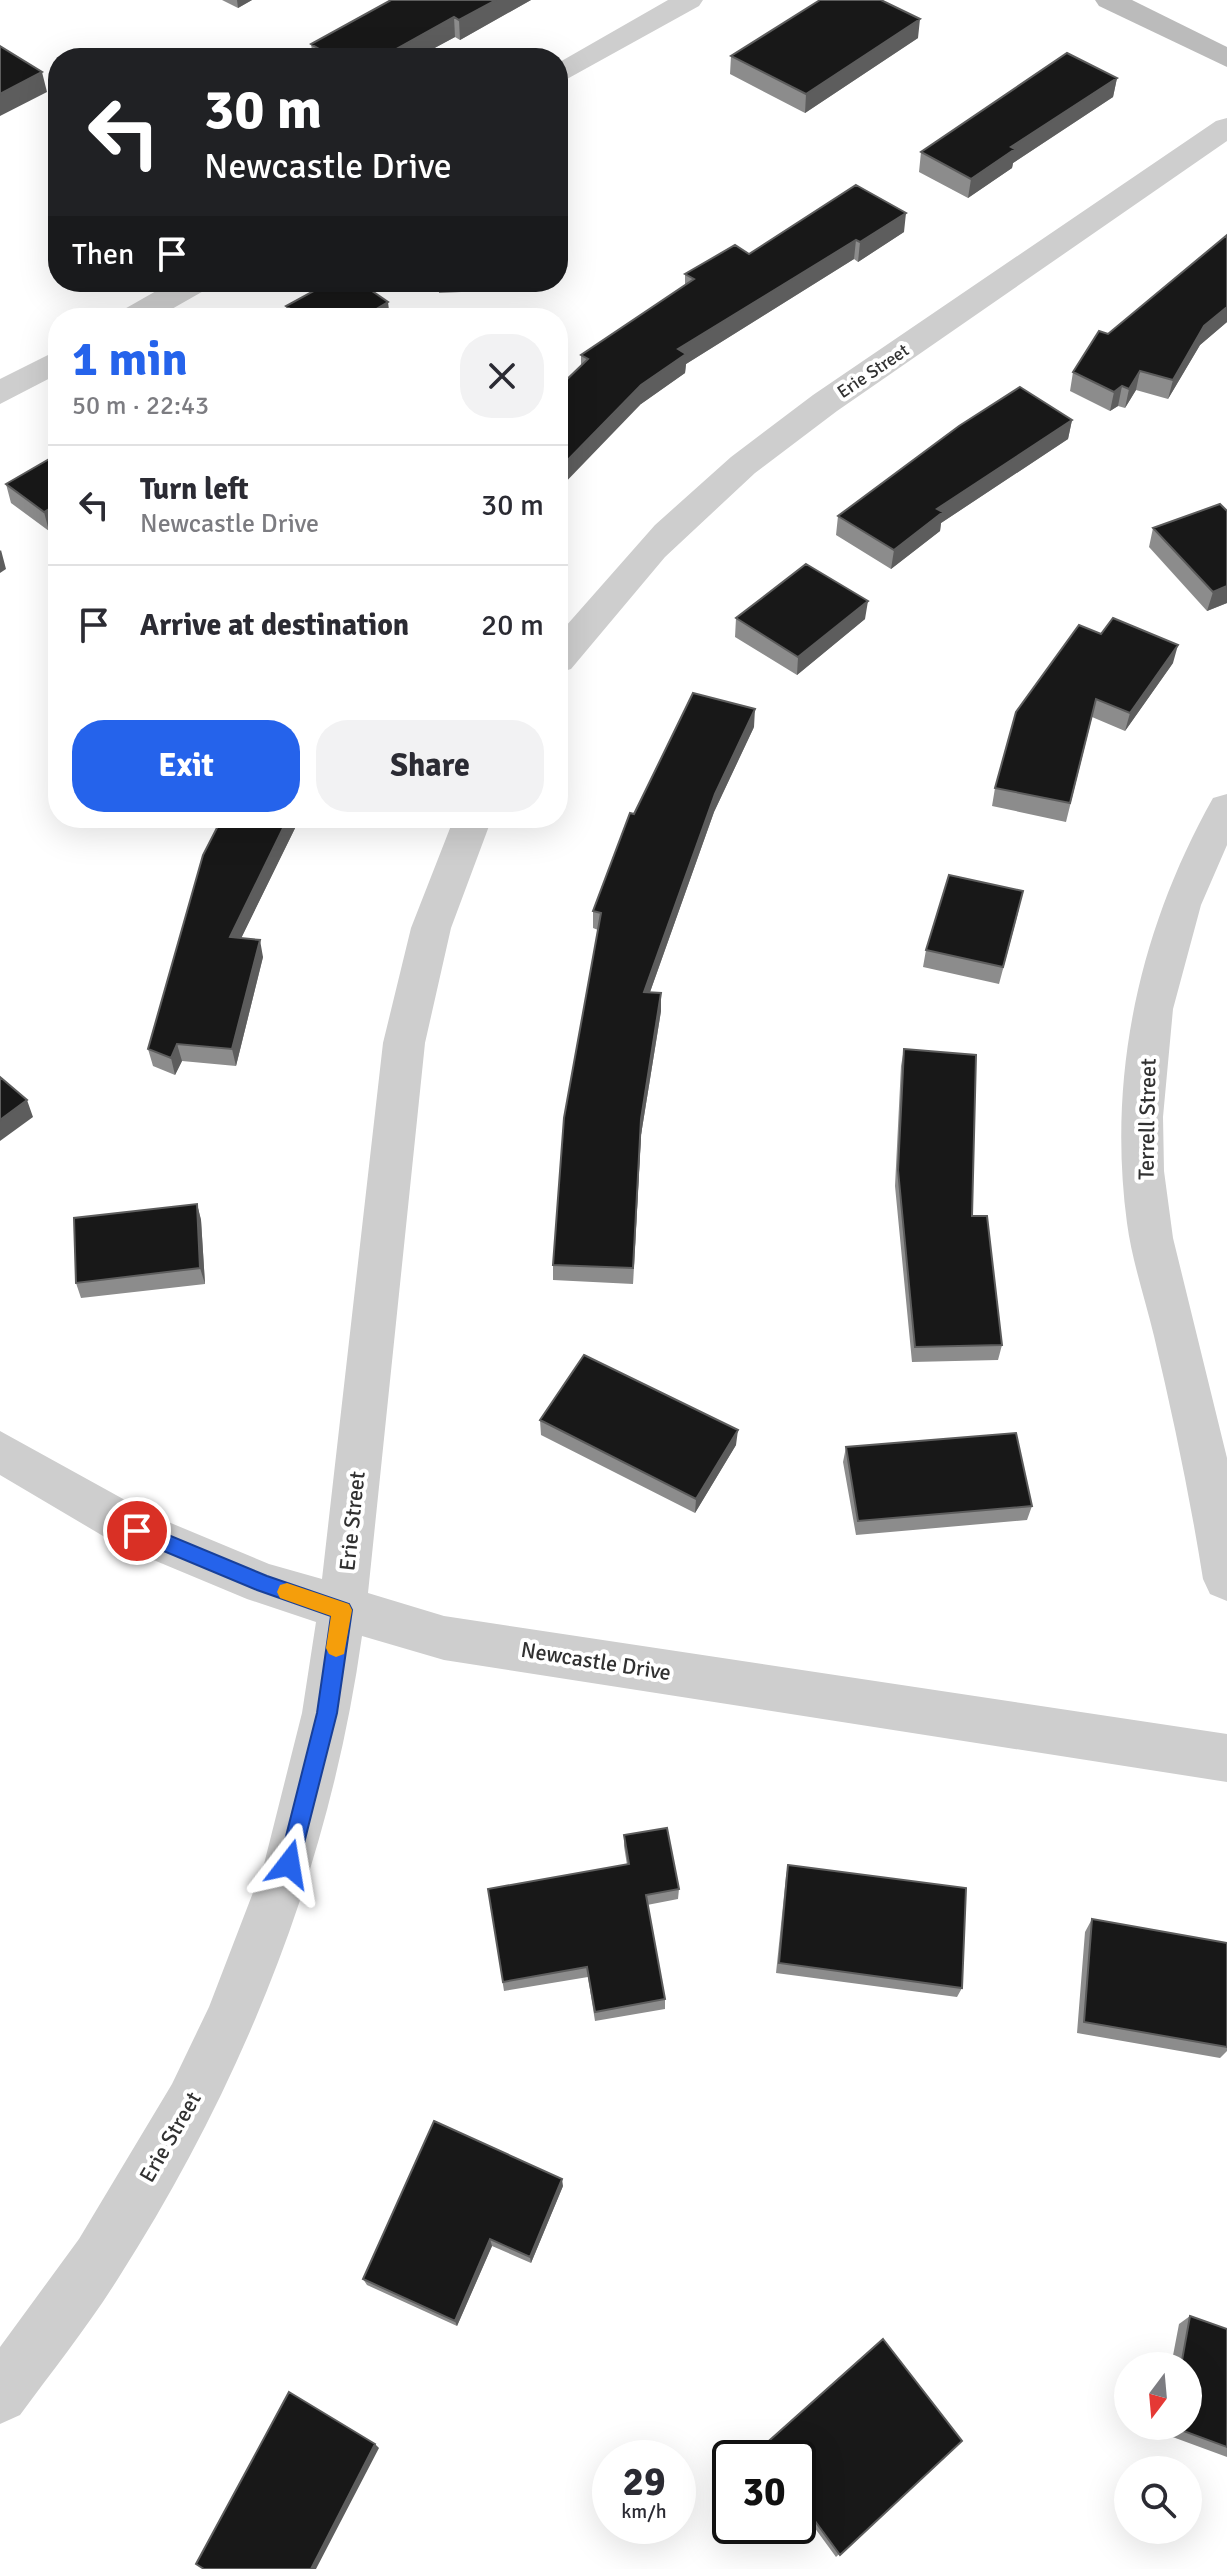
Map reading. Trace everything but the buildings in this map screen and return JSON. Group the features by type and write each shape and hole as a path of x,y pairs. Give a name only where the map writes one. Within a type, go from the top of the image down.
{"street":[{"path":"568,69 689,0"},
{"path":"1109,0 1227,58"},
{"name":"Erie Street","path":"568,647 595,612 669,531 764,449 825,403 1227,127"},
{"path":"150,308 178,292"},
{"path":"0,393 48,366"},
{"name":"Terrell Street","path":"1227,808 1202,851 1168,940 1149,1038 1142,1144 1149,1224 1214,1494 1227,1579"},
{"name":"Erie Street","path":"0,2395 99,2259 191,2103 231,2019 289,1864 327,1713 342,1610 404,1043 431,928 469,828"},
{"name":"Newcastle Drive","path":"0,1451 137,1531 264,1584 342,1610 444,1638 1227,1758"}],"slow traffic":[{"path":"287,1592 342,1610 336,1648"}],"route":[{"path":"137,1531 264,1584 342,1610 327,1713 289,1864"}]}
